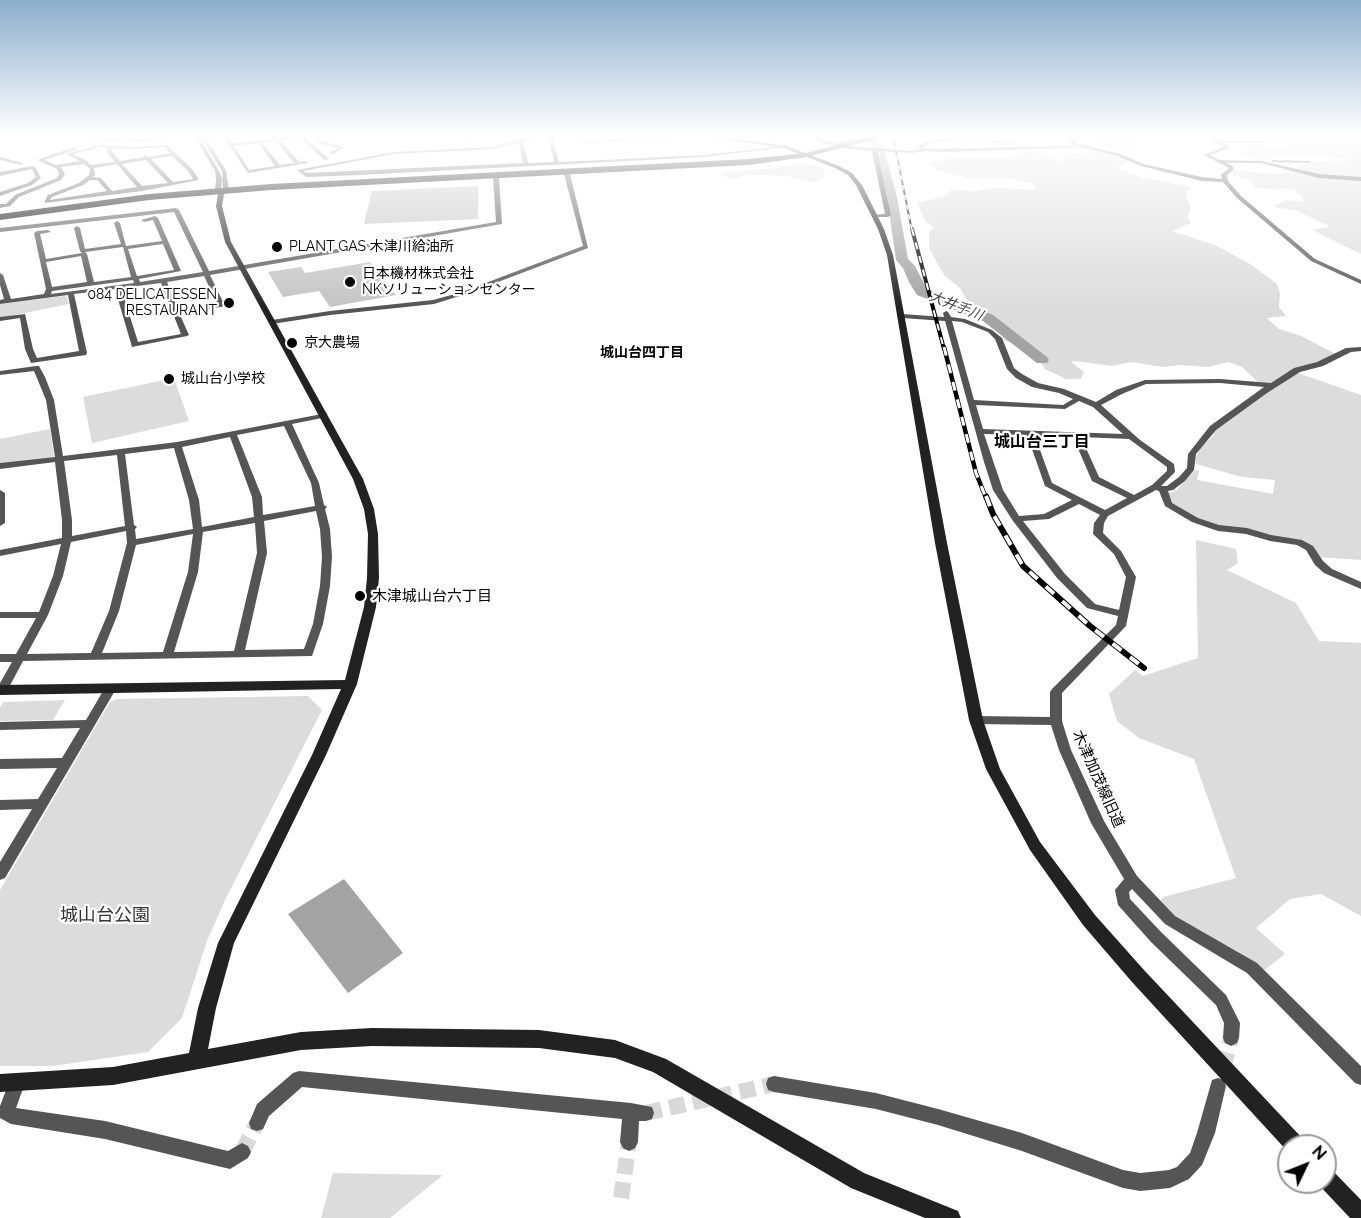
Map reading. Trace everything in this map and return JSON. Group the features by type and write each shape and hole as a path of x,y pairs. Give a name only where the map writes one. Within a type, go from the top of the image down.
{"highway":[{"path":"4,214 214,193"}],"street":[{"path":"0,206 4,214 17,196 26,193"},
{"path":"58,193 50,196 46,202 111,193"},
{"path":"197,1059 207,1008 226,943 319,755 350,684 370,606 373,578 373,534 369,509 358,479 228,242 219,206 222,193"},
{"path":"49,289 91,284 164,281 497,224 500,223 497,193"},
{"path":"272,322 442,300 586,247 572,193"},
{"path":"862,193 890,255 941,543 976,720 984,747 1004,793 1055,877 1089,920 1285,1134"},
{"path":"874,216 888,215 883,193"},
{"path":"1236,193 1313,260 1361,282"},
{"path":"0,230 176,210 222,306 177,314"},
{"path":"0,237 155,218 178,271 136,281 118,288 0,302"},
{"path":"77,228 83,251 124,245 117,223"},
{"path":"37,233 49,289 46,297"},
{"path":"136,281 125,248 165,242"},
{"path":"42,261 84,254 91,284"},
{"path":"0,275 8,301"},
{"path":"118,288 135,345 185,335 164,281"},
{"path":"0,319 23,315 29,349 34,361 82,353 71,294"},
{"path":"902,316 947,315 990,331 998,338 1011,369 1023,379 1096,405 1132,437 1172,465 1171,472 1159,488"},
{"path":"947,315 998,490 1016,519 1061,576 1091,606 1122,614"},
{"path":"1030,433 1048,484 1105,514 1133,498 1159,488 1170,488 1190,470 1192,454 1213,428 1297,370 1320,364 1349,350 1361,349"},
{"path":"0,373 36,368 50,400 67,520 67,540 58,576 43,615 22,657 1,690"},
{"path":"1096,405 1119,392 1145,382 1220,381 1273,386"},
{"path":"972,402 1065,407 1079,398"},
{"path":"0,466 121,454 233,435 324,415"},
{"path":"0,658 308,653 318,624 325,586 327,557 322,507 315,483 287,423"},
{"path":"980,431 1132,437"},
{"path":"233,435 257,497 262,553 239,654"},
{"path":"1076,435 1095,479 1133,498"},
{"path":"167,655 193,572 198,531 194,500 177,445"},
{"path":"95,656 114,611 132,543 132,527 121,454"},
{"path":"1159,488 1168,504 1195,520 1218,528 1247,531 1270,538 1299,542 1310,548 1328,571 1361,586"},
{"path":"0,494 0,523"},
{"path":"1016,519 1047,517 1079,500"},
{"path":"132,543 322,507"},
{"name":"木津加茂線旧道","path":"1105,514 1097,528 1098,534 1118,553 1131,577 1120,626 1056,692 1056,722 1065,750 1098,823 1132,880 1153,904 1170,920 1252,968 1361,1077"},
{"path":"0,553 132,527"},
{"path":"0,615 43,615"},
{"path":"1,690 350,684"},
{"path":"0,873 110,689"},
{"path":"976,720 1056,722"},
{"path":"0,726 89,724"},
{"path":"0,764 65,763"},
{"path":"0,805 40,804"},
{"path":"1132,880 1122,890 1123,901 1156,937 1221,1000 1232,1023 1231,1038"},
{"path":"242,1152 230,1160 105,1130 11,1116 6,1112 9,1083 113,1076 301,1041 372,1037 539,1039 615,1048 659,1065 858,1181 951,1218"},
{"path":"257,1123 263,1110 299,1079 639,1112 629,1142"},
{"path":"774,1084 876,1101 938,1117 1022,1142 1123,1179 1140,1182 1170,1179 1182,1173 1196,1160 1206,1133 1218,1086"},
{"path":"1337,1190 1361,1215"}],"green space":[{"path":"948,193 1186,193 1191,210 1187,216 1191,223 1172,231 1215,245 1252,265 1277,284 1280,294 1279,307 1286,316 1267,318 1279,329 1301,336 1334,355 1271,383 1259,383 1242,367 1229,362 1208,367 1180,365 1164,367 1131,362 1112,366 1075,361 1071,362 1084,372 1081,378 1066,379 1045,369 1032,349 1005,341 1000,333 971,307 960,288 944,275 929,248 929,232 934,227 926,222 918,204 945,196"},
{"path":"1297,193 1361,193 1361,254 1312,230 1330,227 1298,211 1273,207 1285,200 1304,202 1301,195"},
{"path":"67,297 69,304 0,318 0,304"},
{"path":"1295,372 1361,395 1361,560 1317,557 1311,547 1210,525 1172,505 1167,493 1176,491 1195,470 1199,471 1197,480 1273,494 1275,480 1242,477 1196,464 1196,457 1201,447 1214,435 1212,432"},
{"path":"174,378 189,421 92,443 83,397"},
{"path":"50,429 54,456 0,463 0,439"},
{"path":"1196,540 1236,549 1238,563 1227,570 1296,603 1319,641 1361,643 1361,916 1321,894 1290,899 1256,928 1285,954 1262,972 1237,951 1180,921 1160,902 1163,897 1236,878 1194,759 1139,738 1117,721 1109,694 1135,670 1143,676 1198,658"},
{"name":"城山台公園","path":"308,696 322,710 226,898 207,941 182,1018 148,1052 53,1066 0,1066 0,890 110,702 117,699"},
{"path":"65,700 53,720 0,721 0,707 4,702"},
{"path":"333,1173 443,1175 390,1218 321,1218"}],"shaded area":[{"path":"344,879 403,953 348,993 288,914"}],"building":[{"path":"372,193 478,193 478,219 364,224"},
{"name":"日本機材株式会社 NKソリューションセンター","path":"370,262 396,295 330,307 319,291 283,297 268,272 301,267 305,273"}],"waterway":[{"name":"大井手川","path":"891,193 902,260 909,266 922,292 988,318 1042,360"}],"tunnel":[{"path":"1223,1068 1231,1038"},
{"path":"646,1113 774,1084"},
{"path":"242,1152 257,1123"},
{"path":"621,1198 629,1142"}],"railway":[{"path":"904,193 912,231"},
{"path":"912,229 944,349"},
{"path":"944,347 976,473 986,498"},
{"path":"986,496 993,514 1023,566 1090,626 1144,668"}],"place":[{"name":"PLANT GAS 木津川給油所","path":"277,247"},
{"name":"日本機材株式会社 NKソリューションセンター","path":"350,282"},
{"name":"084 DELICATESSEN RESTAURANT","path":"229,303"},
{"name":"京大農場","path":"292,343"},
{"name":"城山台小学校","path":"169,379"},
{"name":"木津城山台六丁目","path":"360,596"}],"district":[{"name":"城山台四丁目","path":"642,353"},
{"name":"城山台三丁目","path":"1042,442"}]}
